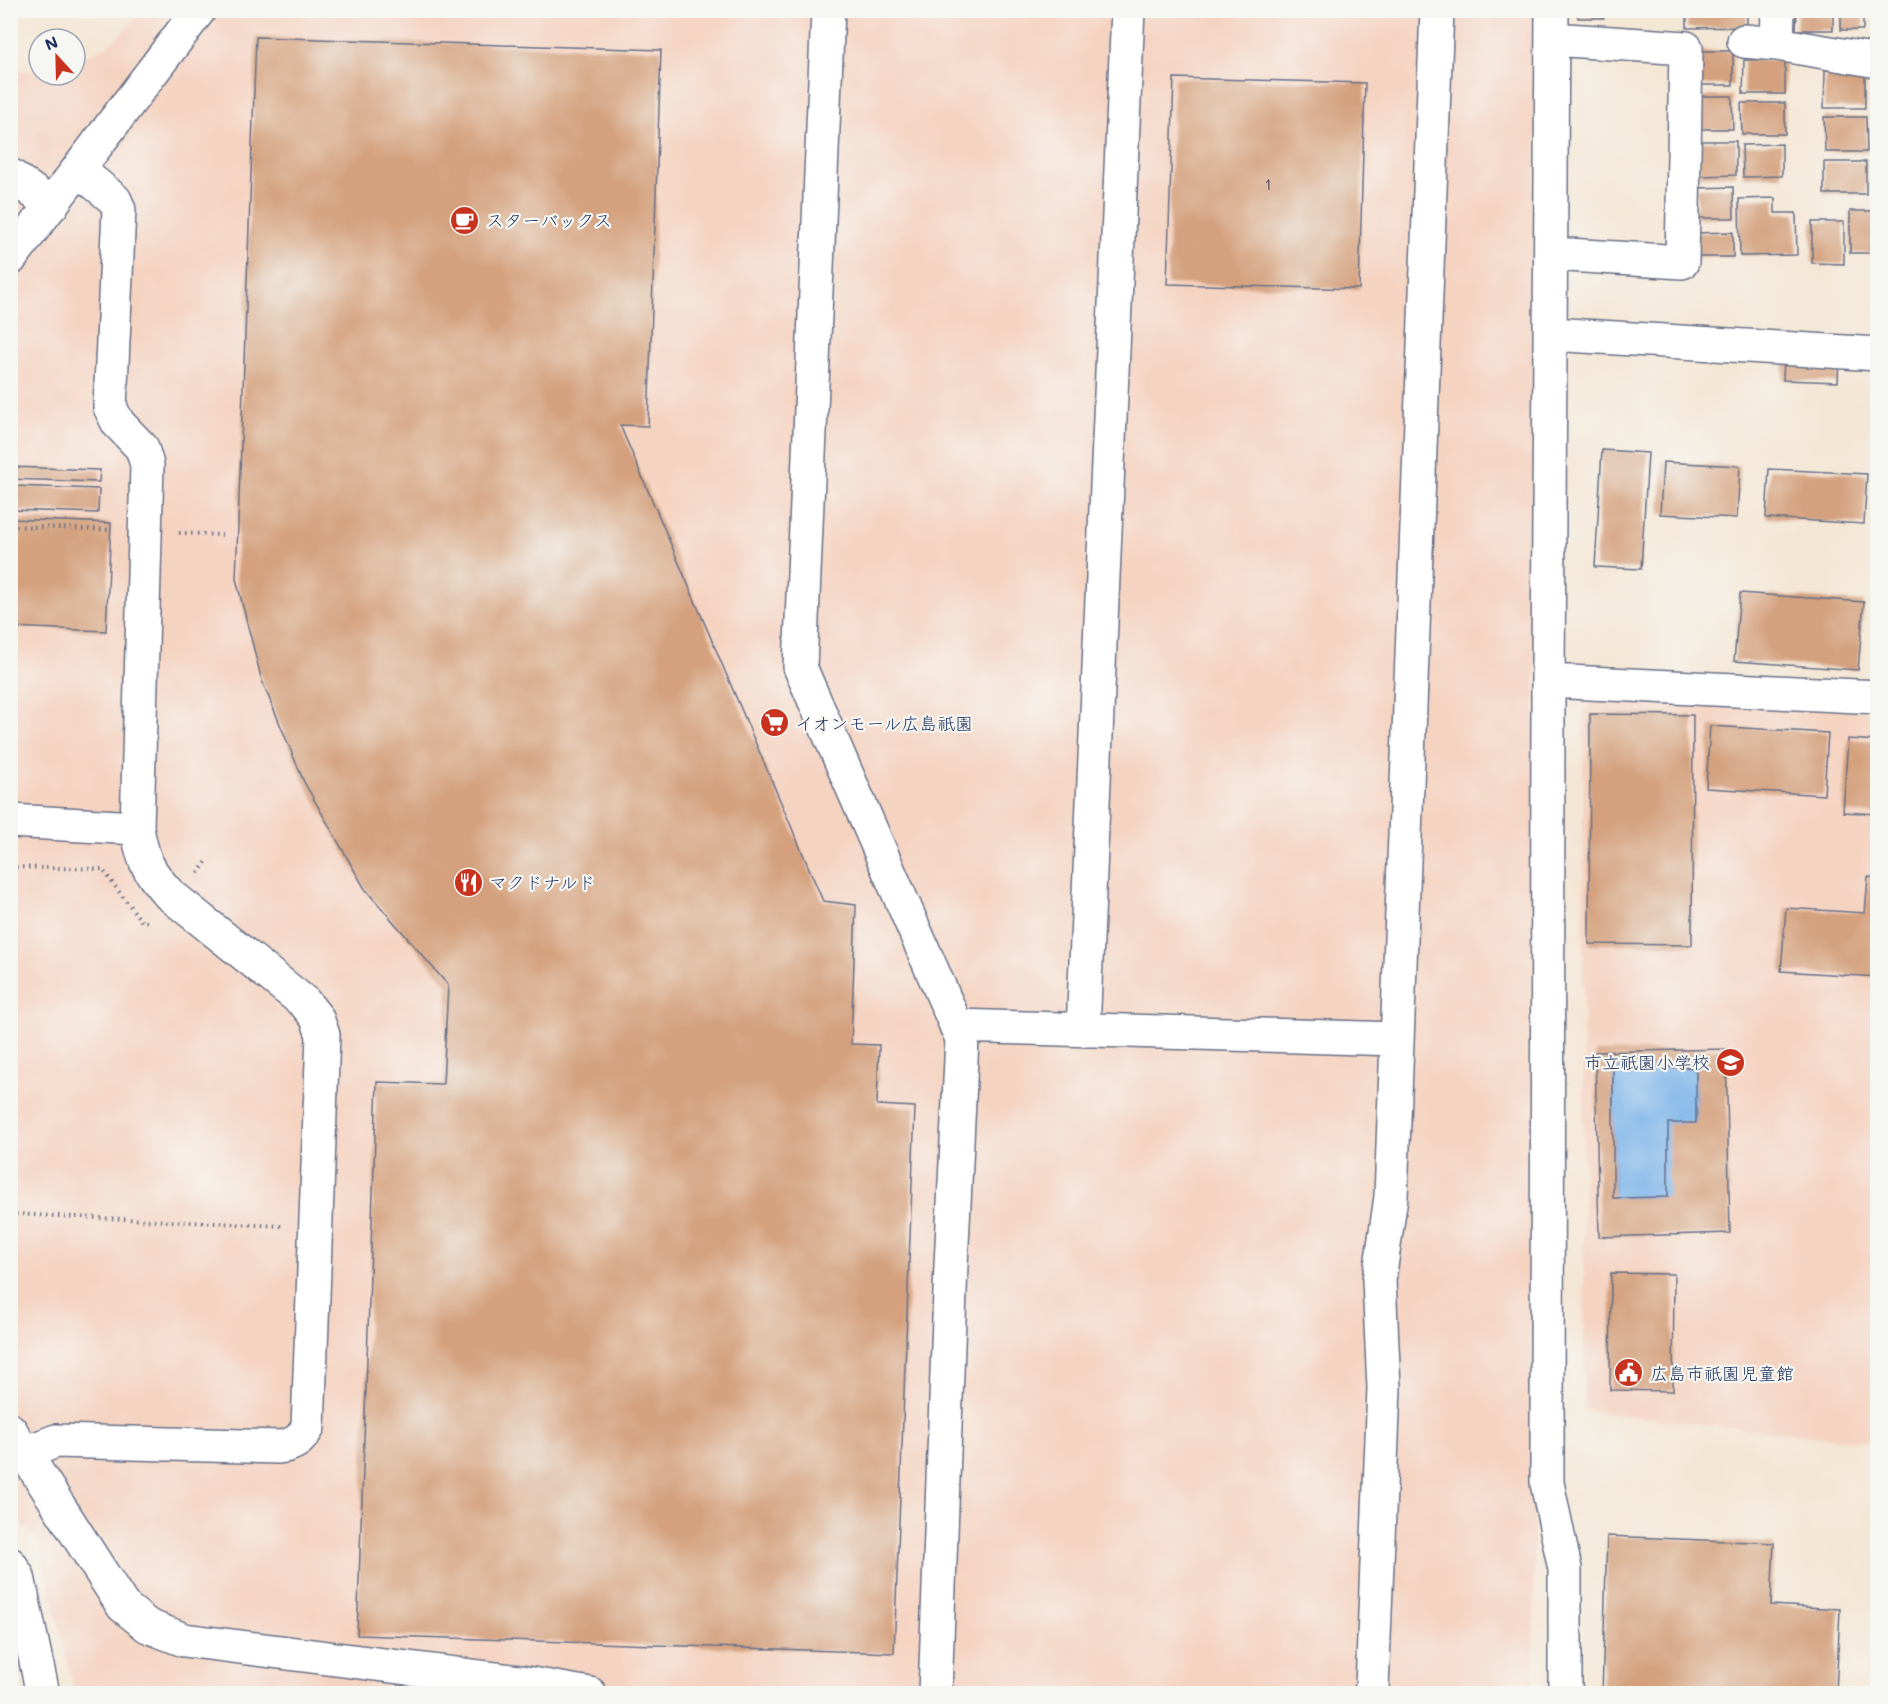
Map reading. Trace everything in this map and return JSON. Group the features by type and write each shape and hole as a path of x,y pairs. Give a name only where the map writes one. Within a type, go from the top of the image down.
{"street":[{"path":"10,259 199,10"},
{"path":"828,10 800,667 962,1039 935,1694"},
{"path":"1083,1030 1128,10"},
{"path":"1370,1694 1384,1388 1379,1280 1391,1197 1437,10"},
{"path":"1777,44 1778,10"},
{"path":"1551,254 1682,262 1686,48 1552,25 1548,681 1547,1483 1565,1569 1565,1694"},
{"path":"1744,41 1777,44 1878,61"},
{"path":"18,1441 279,1447 291,1446 302,1438 308,1427 323,1035 317,1018 305,1003 169,894 151,874 141,853 137,828 147,465 142,448 118,423 110,406 119,210 115,200 79,170"},
{"path":"10,175 52,205"},
{"path":"1551,334 1878,354"},
{"path":"1548,681 1878,697"},
{"path":"10,822 137,828"},
{"path":"956,1026 1397,1039"},
{"path":"18,1441 123,1606 148,1626 184,1640 520,1682 590,1694"},
{"path":"10,1564 18,1577 43,1694"}],"path":[{"path":"10,1214 315,1227"}],"shaded area":[{"name":"イオンモール広島祇園","path":"141,10 1536,11 1534,1693 75,1693 38,1540 11,1517 11,72 27,71 27,87 87,87 87,56 106,47 126,29"},
{"name":"市立祇園小学校","path":"1602,694 1877,712 1877,1443 1584,1411 1583,711"}],"water":[{"path":"1696,1067 1696,1123 1668,1197 1613,1198 1613,1068"}],"building":[{"path":"1578,10 1604,10 1604,18 1578,18"},
{"path":"1687,10 1747,10 1747,27 1687,28"},
{"path":"1841,10 1878,10 1878,15 1863,15 1863,30 1841,30"},
{"path":"1797,11 1833,11 1833,30 1796,30"},
{"path":"256,37 661,50 648,426 620,425 823,901 856,905 851,1044 879,1045 877,1105 915,1107 894,1653 357,1635 377,1082 443,1084 448,985 365,889 304,782 262,681 236,579"},
{"path":"1696,51 1733,51 1733,85 1697,85"},
{"path":"1744,60 1785,60 1785,94 1743,94"},
{"path":"1825,70 1865,70 1865,108 1824,108"},
{"path":"1174,78 1365,83 1359,289 1167,284"},
{"path":"1698,96 1732,96 1733,129 1699,129"},
{"path":"1741,103 1785,103 1785,134 1742,134"},
{"path":"1824,117 1866,117 1867,152 1825,152"},
{"path":"1699,141 1736,141 1736,175 1699,176"},
{"path":"1782,144 1782,176 1743,177 1742,145"},
{"path":"1824,162 1866,162 1866,194 1824,194"},
{"path":"1733,187 1734,218 1696,218 1697,188"},
{"path":"1775,198 1775,213 1796,213 1797,255 1740,256 1739,199"},
{"path":"1850,211 1878,211 1878,253 1850,253"},
{"path":"1812,222 1844,222 1844,264 1812,263"},
{"path":"1733,232 1733,257 1695,257 1695,233"},
{"path":"1784,356 1839,358 1838,382 1783,380"},
{"path":"1602,450 1648,453 1641,569 1595,567"},
{"path":"1663,462 1740,466 1737,518 1660,514"},
{"path":"10,467 100,470 99,482 10,479"},
{"path":"1769,469 1867,474 1864,524 1766,518"},
{"path":"13,486 99,489 98,513 12,510"},
{"path":"10,519 111,523 106,631 10,627"},
{"path":"1740,593 1864,602 1858,670 1734,661"},
{"path":"1590,714 1693,715 1692,945 1589,944"},
{"path":"1710,726 1828,733 1824,795 1706,788"},
{"path":"1848,739 1878,741 1878,814 1843,812"},
{"path":"1868,877 1878,878 1878,977 1781,971 1786,908 1865,913"},
{"path":"1726,1049 1730,1233 1599,1237 1595,1052","holes":["1696,1067 1696,1123 1668,1123 1668,1197 1613,1198 1613,1068"]},
{"path":"1611,1273 1674,1274 1673,1391 1610,1390"},
{"path":"1607,1536 1774,1543 1771,1605 1840,1609 1836,1694 1602,1694"}],"place":[{"name":"スターバックス","path":"465,220"},
{"name":"イオンモール広島祇園","path":"774,723"},
{"name":"マクドナルド","path":"468,882"},
{"name":"市立祇園小学校","path":"1731,1062"},
{"name":"広島市祇園児童館","path":"1629,1373"}]}
